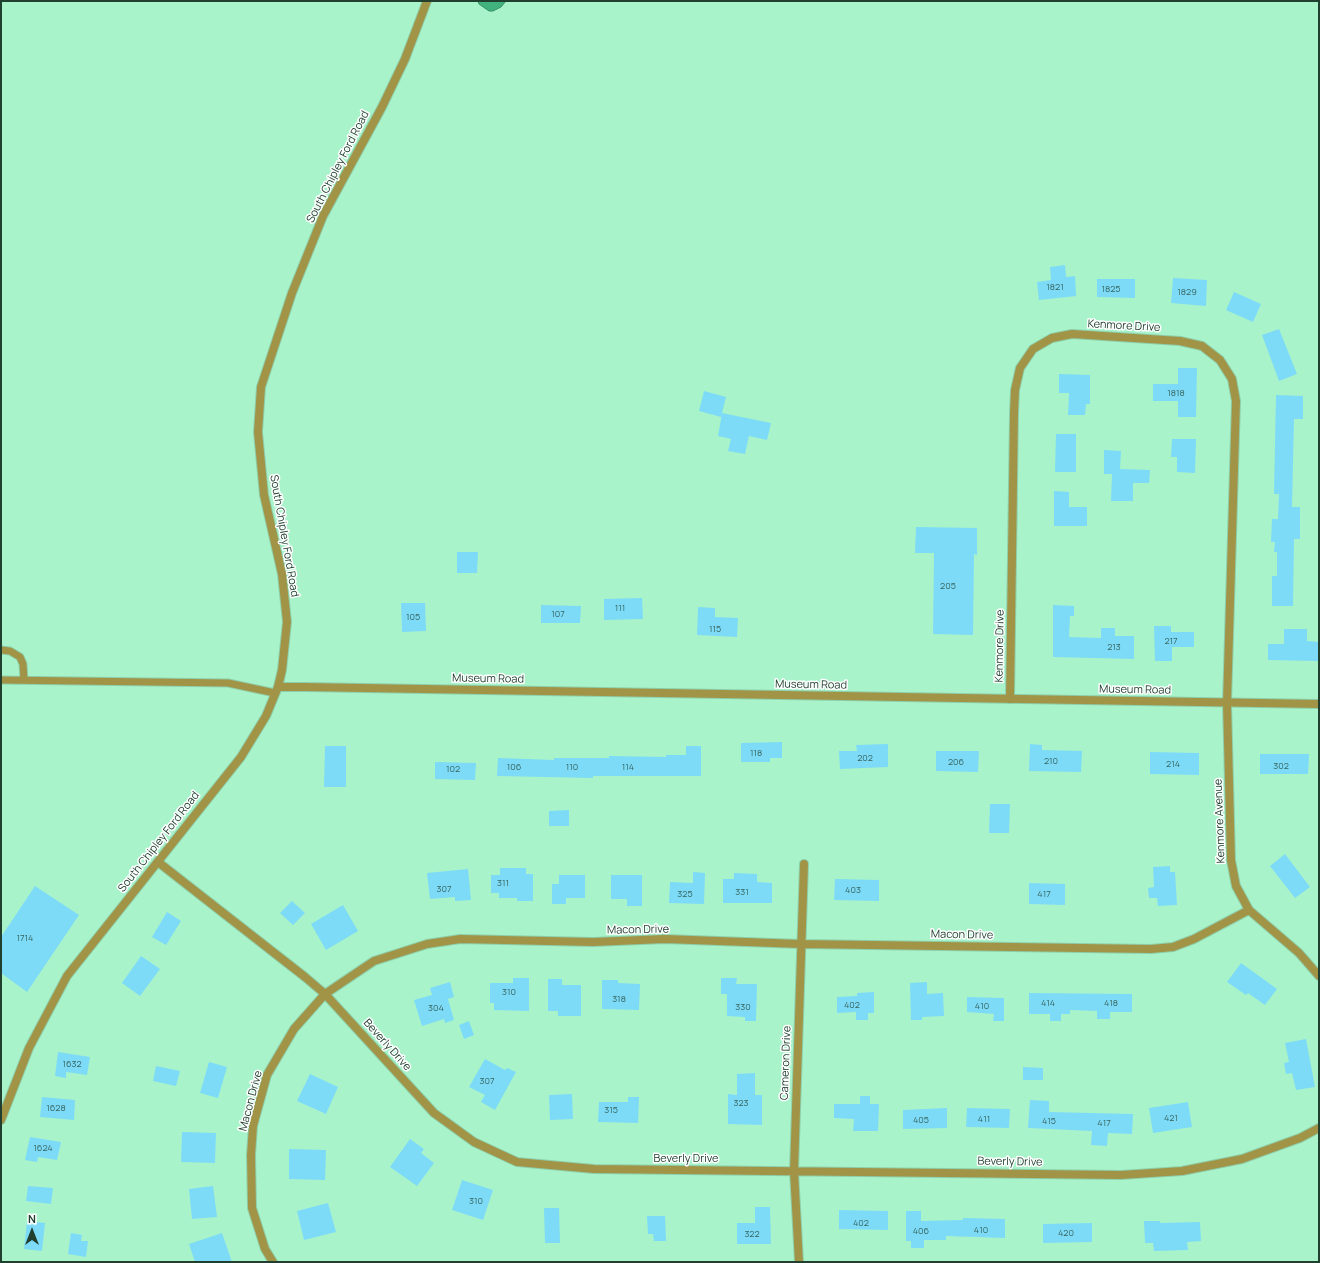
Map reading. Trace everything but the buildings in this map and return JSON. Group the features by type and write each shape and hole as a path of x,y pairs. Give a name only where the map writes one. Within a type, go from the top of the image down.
{"street":[{"name":"South Chipley Ford Road","path":"1,1120 29,1048 68,976 240,757 266,716 276,690 282,670 287,622 282,574 264,495 258,432 261,387 292,293 323,216 382,107 405,59 427,1"},
{"name":"Kenmore Drive","path":"1010,699 1015,390 1020,368 1033,349 1052,338 1072,334 1180,341 1202,346 1220,360 1232,378 1236,401 1227,703"},
{"name":"Museum Road","path":"276,690 304,687 1319,704"},
{"name":"Kenmore Avenue","path":"1227,703 1231,860 1236,886 1249,910 1299,952 1319,976"},
{"name":"Beverly Drive","path":"158,862 325,994 434,1113 474,1142 517,1162 594,1169 794,1170 1121,1175 1182,1171 1242,1159 1300,1138 1319,1128"},
{"name":"Cameron Drive","path":"798,1262 794,1170 800,944 804,864"},
{"name":"Macon Drive","path":"273,1262 265,1249 252,1208 251,1155 253,1126 268,1075 294,1029 325,994 374,961 427,944 460,940 593,942 665,940 800,944 1151,949 1173,946 1194,939 1249,910"}],"lane":[{"path":"1,650 10,651 20,657 23,664 24,680"},
{"path":"1,680 228,683 276,690"}],"shaded area":[{"path":"478,1 506,1 501,7 493,11 489,11 479,4"}]}
